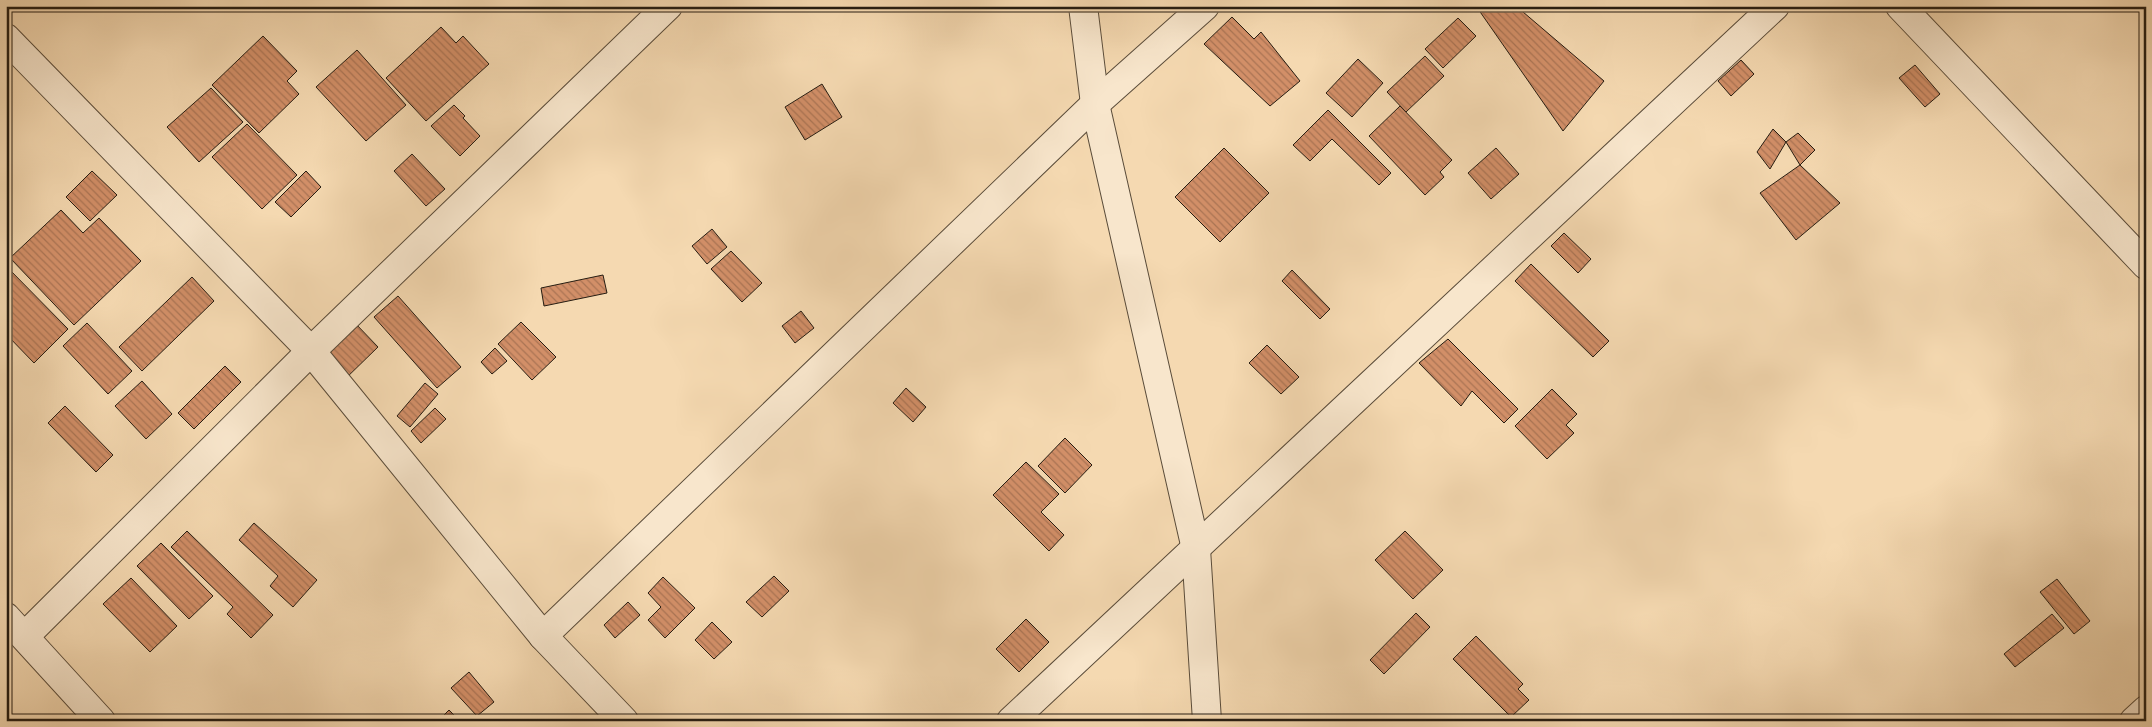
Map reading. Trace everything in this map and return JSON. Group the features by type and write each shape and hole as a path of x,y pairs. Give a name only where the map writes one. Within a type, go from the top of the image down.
{"street":[{"path":"26,636 311,351 668,6"},
{"path":"1083,6 1095,104 1196,548 1207,721"},
{"path":"543,636 1095,104 1205,6"},
{"path":"1011,721 1775,6"},
{"path":"1900,6 2146,266"},
{"path":"6,38 311,351 543,636 624,721"},
{"path":"6,617 26,636 101,721"},
{"path":"2134,721 2146,710"}],"building":[{"path":"1476,6 1516,6 1604,81 1563,131"},
{"path":"1232,17 1254,39 1261,32 1300,81 1270,106 1204,44"},
{"path":"1458,18 1476,36 1443,68 1425,49"},
{"path":"441,27 456,43 463,36 489,64 426,121 386,78"},
{"path":"263,36 297,71 287,81 299,94 259,133 212,85"},
{"path":"357,50 406,105 366,141 316,87"},
{"path":"1425,56 1444,76 1406,112 1387,92"},
{"path":"1358,59 1383,83 1352,117 1326,93"},
{"path":"1741,60 1754,74 1731,96 1718,81"},
{"path":"1915,65 1940,94 1925,107 1899,78"},
{"path":"822,84 842,117 805,140 785,107"},
{"path":"211,88 243,122 199,162 167,127"},
{"path":"454,105 480,136 460,156 431,126"},
{"path":"1400,106 1452,160 1440,172 1444,177 1425,195 1369,136"},
{"path":"1328,110 1391,173 1379,185 1332,139 1310,161 1293,145"},
{"path":"247,124 297,175 262,209 212,157"},
{"path":"1773,129 1786,142 1770,169 1757,152"},
{"path":"1798,133 1815,150 1800,165 1786,142"},
{"path":"1224,148 1269,193 1220,242 1175,197"},
{"path":"1496,148 1519,174 1491,199 1468,173"},
{"path":"412,154 445,189 426,206 394,171"},
{"path":"1800,165 1840,203 1796,240 1760,193"},
{"path":"92,171 117,195 90,221 66,197"},
{"path":"306,171 321,187 291,217 275,202"},
{"path":"61,210 83,233 99,218 141,261 74,325 10,258"},
{"path":"712,229 727,247 707,264 692,246"},
{"path":"1564,233 1591,259 1578,273 1551,246"},
{"path":"731,251 762,283 742,302 711,269"},
{"path":"1531,264 1609,341 1593,357 1515,281"},
{"path":"6,266 68,329 34,363 6,334"},
{"path":"1292,270 1330,309 1320,319 1282,281"},
{"path":"603,275 607,293 544,306 541,288"},
{"path":"192,277 214,301 142,371 119,347"},
{"path":"398,296 461,367 437,388 374,317"},
{"path":"801,311 814,328 795,343 782,326"},
{"path":"521,322 556,357 532,380 498,344"},
{"path":"87,323 132,371 108,394 63,346"},
{"path":"355,323 378,347 342,382 319,358"},
{"path":"1448,339 1518,409 1504,423 1472,391 1461,406 1419,363"},
{"path":"1267,345 1299,377 1281,394 1249,363"},
{"path":"495,348 507,361 492,374 481,362"},
{"path":"225,366 241,382 194,429 178,413"},
{"path":"142,381 172,414 146,439 115,406"},
{"path":"425,383 438,394 410,427 397,416"},
{"path":"906,388 926,407 913,422 893,403"},
{"path":"1552,389 1577,414 1566,425 1574,433 1547,459 1515,426"},
{"path":"65,406 113,455 96,472 48,423"},
{"path":"435,408 446,419 421,443 411,431"},
{"path":"1065,438 1092,465 1065,493 1038,466"},
{"path":"1026,462 1059,494 1041,512 1064,535 1049,551 993,495"},
{"path":"254,523 317,580 293,607 270,586 278,576 239,540"},
{"path":"187,531 273,615 251,638 227,614 233,607 171,547"},
{"path":"1405,531 1443,570 1413,599 1375,560"},
{"path":"161,543 213,596 189,619 137,566"},
{"path":"774,576 789,591 762,617 746,602"},
{"path":"663,577 695,608 665,638 648,620 661,607 648,593"},
{"path":"131,578 177,626 150,652 103,604"},
{"path":"2057,579 2090,621 2074,634 2040,592"},
{"path":"628,602 640,615 615,638 604,625"},
{"path":"1416,613 1430,627 1384,674 1370,660"},
{"path":"2052,614 2064,628 2015,667 2004,654"},
{"path":"1026,619 1049,642 1019,672 996,649"},
{"path":"712,622 732,642 714,659 695,640"},
{"path":"1476,636 1523,684 1518,689 1529,700 1511,717 1453,659"},
{"path":"469,672 494,702 477,716 451,688"},
{"path":"449,710 460,721 438,721"}]}
